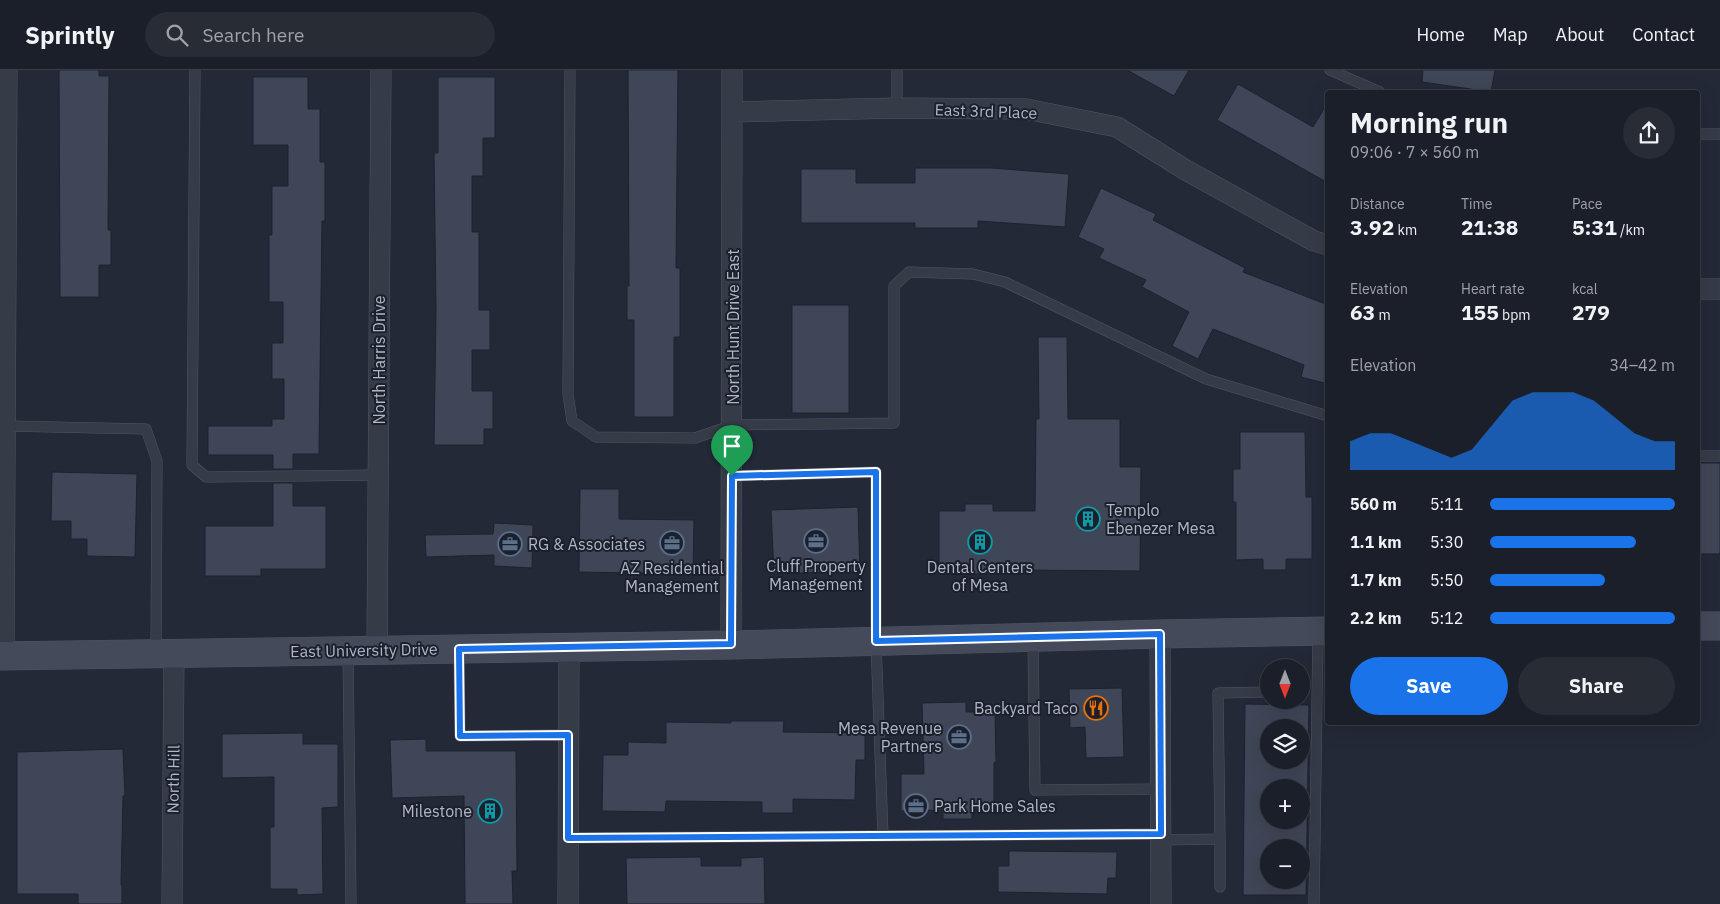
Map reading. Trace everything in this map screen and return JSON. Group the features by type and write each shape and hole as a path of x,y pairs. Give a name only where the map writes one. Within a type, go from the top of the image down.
{"main road":[{"path":"1700,626 1720,626"},
{"name":"East University Drive","path":"2,656 731,644 1323,631"}],"street":[{"path":"2,656 6,70"},
{"name":"North Harris Drive","path":"377,650 380,70"},
{"name":"North Hunt Drive East","path":"731,644 733,425 732,70"},
{"name":"East 3rd Place","path":"732,112 897,108 1026,109 1117,127 1184,170 1314,241 1325,245"},
{"path":"1700,289 1720,289"},
{"path":"1160,634 1161,904"},
{"path":"568,904 569,647"},
{"name":"North Hill","path":"165,654 172,904"}],"lane":[{"path":"195,70 192,465 206,477 378,476"},
{"path":"570,70 568,394 572,421 596,437 695,438 733,425 894,423 894,286 909,272 973,274 1005,282 1206,379 1325,415"},
{"path":"897,70 897,108"},
{"path":"1330,70 1375,90"},
{"path":"1700,134 1720,134"},
{"path":"5,426 146,429 157,461 165,654"},
{"path":"1700,456 1720,456"},
{"path":"732,476 876,472 876,641 883,836"},
{"path":"1314,904 1323,631"},
{"path":"1033,637 1035,790 1161,789"},
{"path":"459,649 460,736 568,735"},
{"path":"348,650 351,904"},
{"path":"1220,887 1218,693 1260,692"},
{"path":"568,838 883,836 1220,839"}],"building":[{"path":"59,70 99,70 99,76 109,76 108,230 111,230 111,265 99,265 99,297 60,297"},
{"path":"628,70 678,70 676,268 680,268 680,337 674,337 674,417 634,417 634,320 627,320 627,286 629,286"},
{"path":"1127,70 1189,70 1174,96"},
{"path":"1423,70 1495,70 1491,90 1477,90 1422,82"},
{"path":"253,77 308,77 308,109 320,109 320,162 325,162 325,221 322,221 319,454 293,454 293,469 273,469 273,455 208,455 208,426 272,426 272,419 284,419 284,379 272,379 272,343 283,343 283,302 269,302 269,235 272,235 272,186 288,186 288,145 253,145"},
{"path":"438,77 495,77 495,138 483,138 483,176 472,176 472,232 479,232 479,310 490,310 490,350 472,350 472,391 493,391 493,429 484,429 484,445 434,445 436,310 434,153 438,153"},
{"path":"1238,84 1313,127 1325,107 1325,181 1217,120"},
{"path":"915,168 991,168 1069,174 1065,227 978,221 978,228 915,228 915,223 801,223 801,169 856,169 856,183 915,183"},
{"path":"1101,188 1156,214 1153,220 1245,268 1243,272 1325,304 1325,383 1301,377 1304,365 1213,329 1198,359 1172,346 1189,312 1142,287 1146,280 1099,258 1104,249 1078,237"},
{"path":"792,305 849,305 849,413 792,413"},
{"name":"Templo Ebenezer Mesa","path":"1038,337 1067,337 1068,419 1120,419 1120,467 1141,467 1140,571 1021,570 1021,574 939,574 939,511 965,511 965,504 993,504 993,511 1035,511 1036,419 1039,419"},
{"path":"1240,432 1305,432 1306,497 1312,497 1312,559 1286,559 1286,570 1263,570 1263,559 1236,560 1236,502 1233,502 1233,469 1240,469"},
{"path":"1700,463 1720,463 1720,554 1700,554"},
{"path":"52,472 137,474 135,557 87,556 87,539 71,539 71,521 51,521"},
{"path":"273,483 293,483 293,506 326,506 326,569 261,569 261,576 205,576 205,526 273,526"},
{"path":"580,489 619,489 619,519 694,520 693,574 579,572"},
{"name":"Cluff Property Management","path":"858,507 860,571 774,574 771,510"},
{"path":"494,523 533,525 532,568 494,566 494,555 426,557 425,535 493,534"},
{"name":"Backyard Taco","path":"1122,688 1124,757 1086,758 1085,727 1070,728 1069,689"},
{"name":"Mesa Revenue Partners","path":"966,702 966,712 995,712 996,762 994,763 994,809 972,809 972,819 943,819 943,810 901,811 901,774 924,774 922,703"},
{"path":"1245,704 1260,704 1260,709 1309,709 1309,719 1260,719 1260,769 1308,769 1308,779 1260,779 1260,829 1307,829 1307,839 1260,839 1260,889 1306,889 1306,895 1243,895"},
{"path":"731,721 784,721 783,732 865,733 865,760 856,760 855,800 793,799 793,813 762,813 762,802 666,801 665,812 602,811 603,755 628,755 628,742 666,743 666,722 731,723"},
{"path":"303,733 303,744 338,744 338,807 322,808 323,894 297,895 297,889 270,889 270,827 274,827 274,777 222,778 222,734"},
{"path":"426,739 426,751 516,751 517,871 512,871 513,904 465,904 464,796 392,798 390,740"},
{"path":"123,749 125,796 123,796 122,904 78,904 78,894 17,894 17,752"},
{"path":"1009,851 1117,852 1116,878 1108,878 1107,894 998,892 998,866 1009,866"},
{"path":"701,857 701,866 741,866 741,858 764,857 765,904 627,904 626,858"}],"place":[{"name":"Templo Ebenezer Mesa","path":"1088,519"},
{"name":"Cluff Property Management","path":"816,541"},
{"name":"Dental Centers of Mesa","path":"980,542"},
{"name":"AZ Residential Management","path":"672,543"},
{"name":"RG & Associates","path":"510,544"},
{"name":"Backyard Taco","path":"1096,708"},
{"name":"Mesa Revenue Partners","path":"959,737"},
{"name":"Park Home Sales","path":"916,806"},
{"name":"Milestone","path":"490,811"}],"route":[{"path":"876,472 876,641 1160,634 1161,834 568,838 568,735 460,736 459,649 731,644 732,476 876,472"}]}
